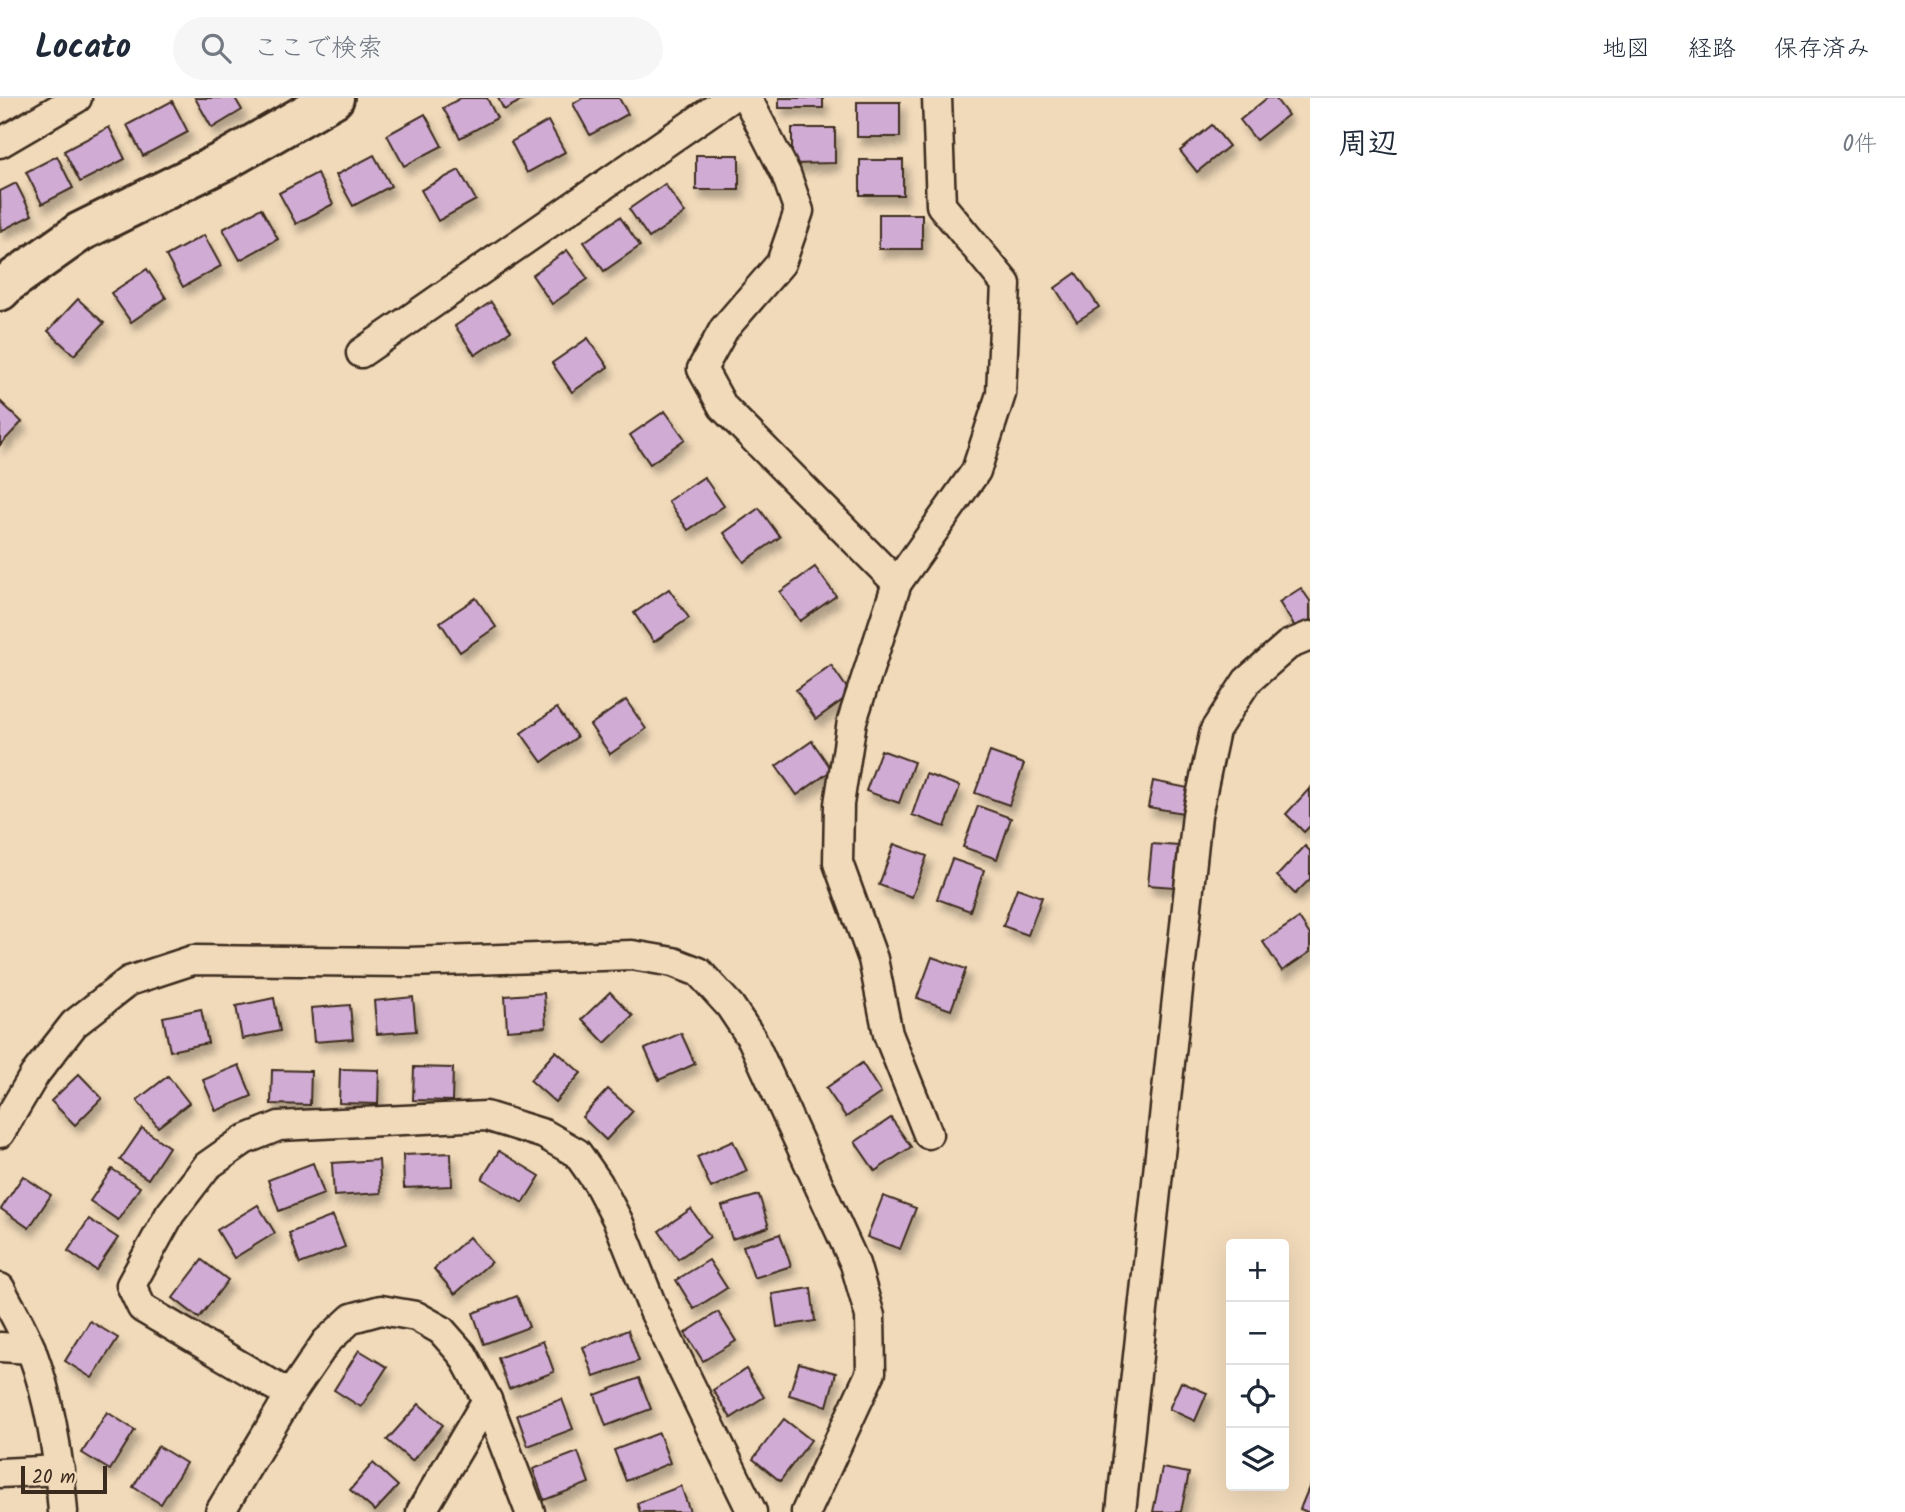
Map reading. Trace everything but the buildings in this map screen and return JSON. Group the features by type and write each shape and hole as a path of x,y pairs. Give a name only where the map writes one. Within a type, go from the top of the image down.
{"street":[{"path":"0,143 77,98"},
{"path":"0,291 80,232 226,160 334,98"},
{"path":"361,354 730,98"},
{"path":"747,98 786,174 799,211 780,263 724,330 702,369 723,407 897,583"},
{"path":"928,1134 888,1034 873,959 838,863 839,804 852,721 897,583 976,471 1001,394 1006,285 941,205 937,98"},
{"path":"1121,1512 1199,803 1215,730 1247,681 1288,646 1310,636"},
{"path":"0,1133 35,1074 74,1024 130,981 193,960 409,962 632,955 673,962 699,972 730,1006 752,1039 855,1265 870,1316 871,1372 806,1512"},
{"path":"290,1395 142,1308 131,1285 170,1214 207,1166 244,1140 279,1126 486,1116 544,1134 577,1153 598,1183 618,1221 654,1311 752,1512"},
{"path":"0,1288 31,1349 45,1392 60,1470 63,1512"},
{"path":"220,1512 290,1395 326,1342 352,1318 382,1310 416,1316 441,1330 463,1355 487,1400 530,1512"},
{"path":"0,1347 31,1349"},
{"path":"421,1512 487,1400"},
{"path":"0,1473 60,1470"}]}
